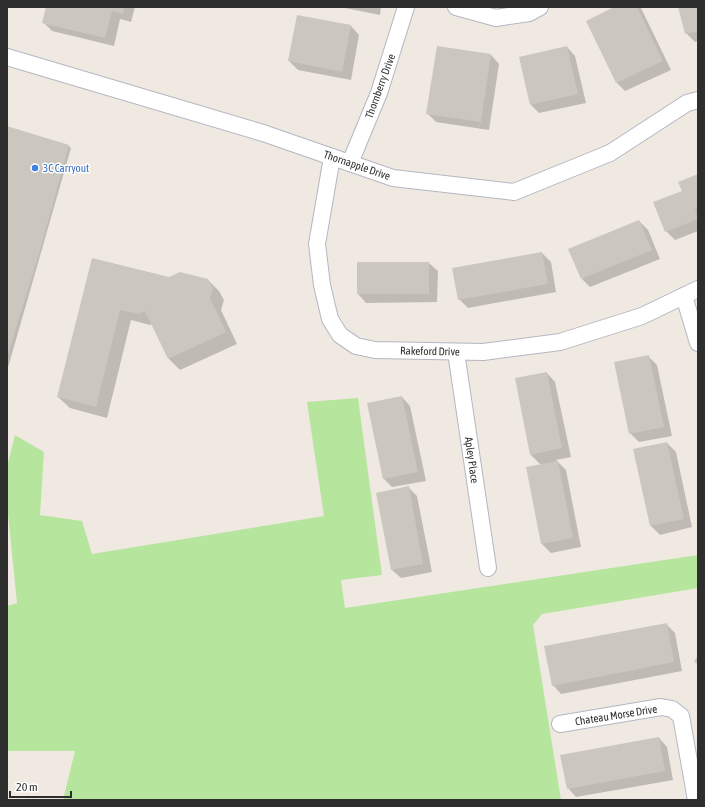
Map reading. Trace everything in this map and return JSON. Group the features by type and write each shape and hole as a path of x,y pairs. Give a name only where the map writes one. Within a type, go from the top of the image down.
{"street":[{"name":"Thornberry Drive","path":"350,163 379,92 406,7"},
{"path":"456,7 496,18 529,13 540,7"},
{"name":"Thornapple Drive","path":"7,57 263,134 393,178 514,192 610,153 687,103 698,100"},
{"name":"Rakeford Drive","path":"332,157 317,244 322,285 330,319 340,335 356,346 375,350 484,352 560,342 642,316 691,293"},
{"path":"691,293 698,343"},
{"name":"Apley Place","path":"456,352 488,568"},
{"name":"Chateau Morse Drive","path":"560,724 661,707 672,709 681,716 695,781 696,800"}],"green space":[{"path":"358,398 382,575 341,580 345,608 698,555 698,588 542,614 533,625 561,800 63,800 75,751 7,751 7,606 17,603 7,504 7,467 15,435 44,452 40,515 82,521 92,554 324,516 307,402"}],"building":[{"path":"46,7 124,7 123,14 112,11 105,38 42,23"},
{"path":"614,7 637,7 663,61 616,83 586,21"},
{"path":"678,7 698,7 698,31 685,34"},
{"path":"297,15 351,25 342,72 288,61"},
{"path":"437,46 491,54 481,122 426,114"},
{"path":"567,46 578,94 530,105 519,57"},
{"path":"7,126 69,145 39,254 7,357"},
{"path":"698,174 698,207 695,209 698,219 665,232 653,202 682,191 678,182"},
{"path":"639,220 652,250 581,279 568,249"},
{"path":"542,252 548,284 458,300 452,268"},
{"path":"92,258 169,277 180,272 208,279 213,288 210,298 226,332 168,359 145,311 139,314 120,310 96,407 57,397"},
{"path":"357,262 429,262 429,294 357,294"},
{"path":"649,355 664,427 629,434 614,362"},
{"path":"547,372 562,448 530,455 515,378"},
{"path":"402,396 418,472 383,479 367,403"},
{"path":"667,442 684,519 650,526 633,449"},
{"path":"558,461 573,538 541,544 526,467"},
{"path":"409,486 423,564 391,570 376,493"},
{"path":"667,623 674,662 552,686 544,646"},
{"path":"698,655 698,664 694,662"},
{"path":"659,737 665,771 567,789 560,755"}],"place":[{"name":"3C Carryout","path":"35,168"}]}
